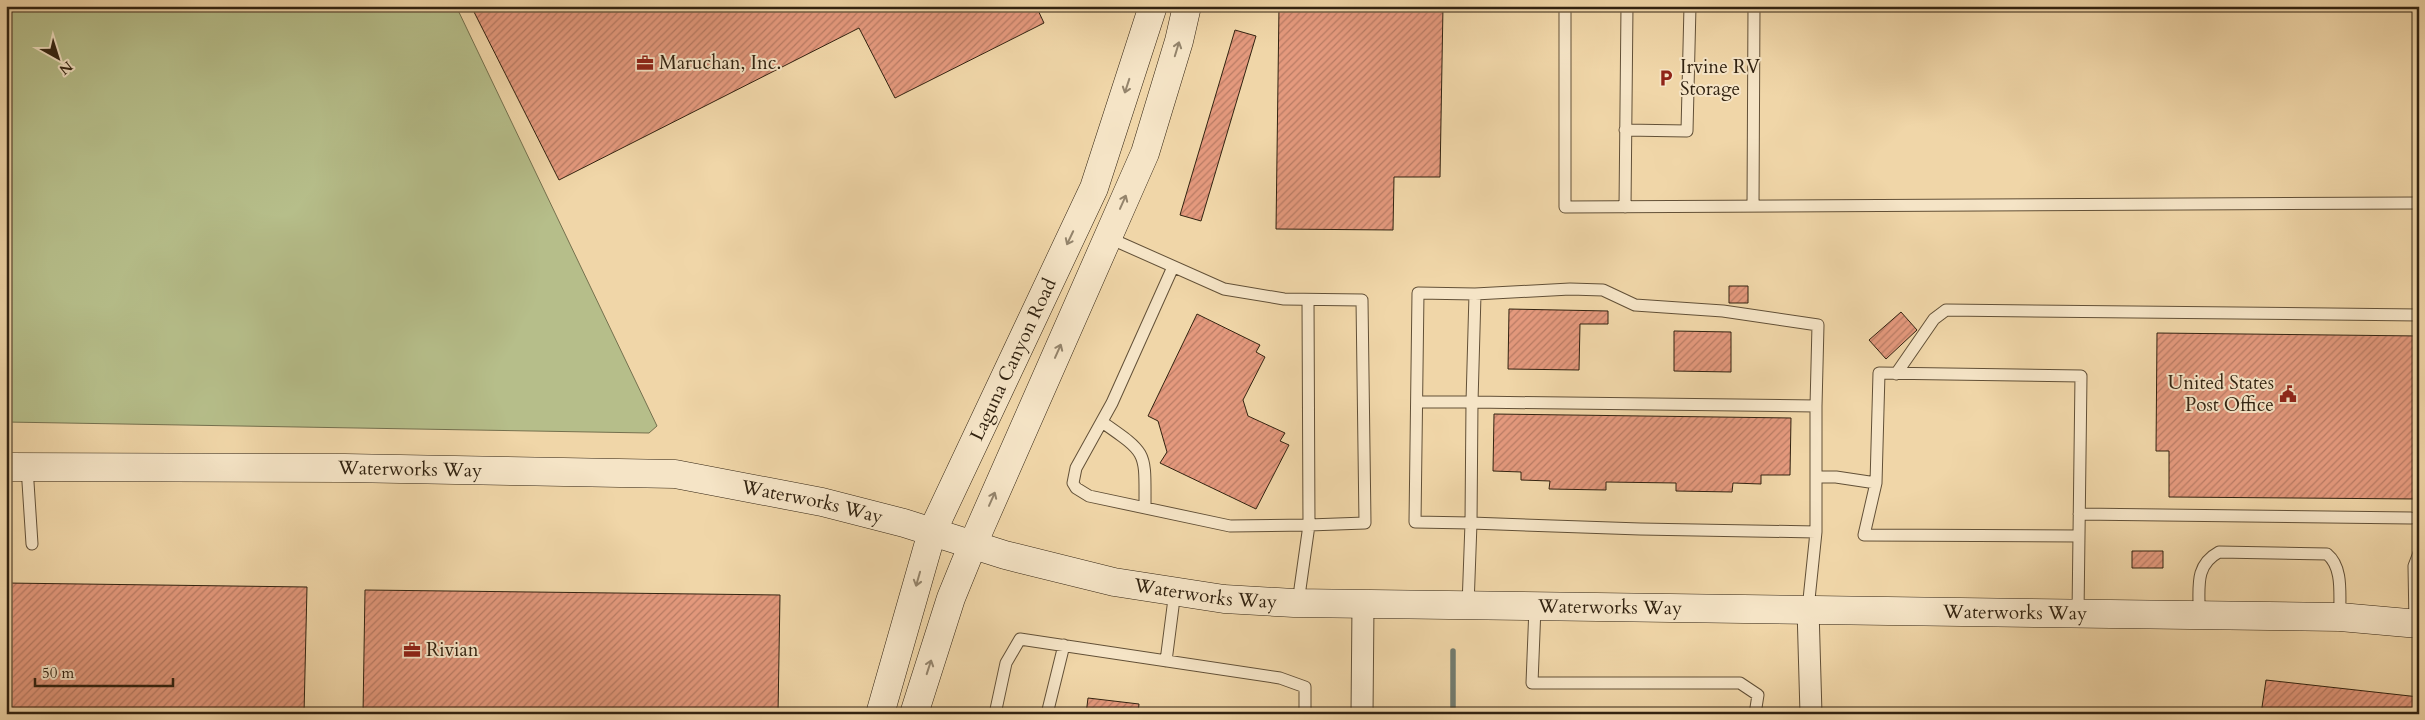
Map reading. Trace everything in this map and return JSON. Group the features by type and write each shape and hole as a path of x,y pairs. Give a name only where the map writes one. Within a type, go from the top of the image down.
{"street":[{"name":"Laguna Canyon Road","path":"880,714 932,532 1094,188 1153,6"},
{"name":"Laguna Canyon Road","path":"914,714 951,598 972,544 1145,153 1179,41 1187,6"},
{"name":"Waterworks Way","path":"17,467 345,468 676,474 822,502 932,532 1005,555 1114,582 1224,599 1298,604 2340,617 2417,624"},
{"path":"1362,714 1363,606"},
{"path":"1808,609 1810,714"}],"lane":[{"path":"1565,6 1566,207 2418,203"},
{"path":"1625,207 1627,6"},
{"path":"1625,130 1687,131 1690,6"},
{"path":"1753,206 1754,6"},
{"path":"1108,237 1224,289 1284,299 1362,300 1365,523 1230,526 1145,506 1089,496 1076,488 1073,479 1076,468 1102,422 1173,267"},
{"path":"1808,609 1816,532 1818,325 1723,311 1634,305 1603,290 1570,289 1474,294 1418,293 1415,522 1816,532"},
{"path":"1468,606 1474,294"},
{"path":"1298,604 1309,525 1308,300"},
{"path":"1896,374 1934,319 1946,310 2419,315"},
{"path":"2078,615 2079,536 2079,514 2081,376 1879,374 1876,483 1864,535 2079,536"},
{"path":"1418,402 1816,406"},
{"path":"1102,422 1136,446 1145,464 1145,506"},
{"path":"17,467 32,544"},
{"path":"1816,477 1836,477 1876,483"},
{"path":"2079,514 2411,518"},
{"path":"2199,616 2200,569 2207,559 2219,552 2327,554 2335,561 2338,570 2340,617"},
{"path":"2417,624 2414,566 2419,554"},
{"path":"1166,661 1175,591"},
{"path":"1535,607 1532,683 1740,683 1758,695 1755,714"},
{"path":"995,714 1006,662 1020,639 1280,678 1305,687 1305,714"},
{"path":"1047,714 1064,645"}],"green space":[{"path":"6,6 456,6 657,426 649,433 6,422"}],"building":[{"name":"Maruchan, Inc.","path":"471,6 1036,6 1044,23 895,98 859,28 559,180"},
{"path":"1279,6 1443,6 1440,177 1394,177 1393,230 1276,229"},
{"path":"1235,30 1256,36 1201,221 1180,215"},
{"path":"1729,286 1748,286 1748,303 1729,303"},
{"path":"1509,309 1608,311 1608,324 1580,324 1579,370 1508,369"},
{"path":"1901,312 1917,330 1886,359 1869,340"},
{"path":"1197,314 1260,345 1256,352 1265,357 1243,400 1248,416 1285,433 1280,441 1289,445 1256,509 1160,463 1167,452 1158,421 1148,416"},
{"path":"1674,331 1731,332 1731,372 1674,371"},
{"name":"United States Post Office","path":"2157,333 2419,336 2419,499 2169,497 2169,451 2156,451"},
{"path":"1494,414 1791,418 1790,475 1761,475 1761,484 1733,483 1732,492 1676,491 1676,483 1606,482 1606,490 1549,489 1550,481 1521,480 1521,472 1493,471"},
{"path":"2132,551 2163,551 2163,568 2132,568"},
{"path":"6,583 307,587 304,714 6,714"},
{"path":"365,590 780,595 778,714 363,714"},
{"path":"2266,680 2419,697 2419,714 2261,714"},
{"path":"1088,698 1139,704 1138,714 1086,714"}],"waterway":[{"path":"1453,651 1453,714"}],"place":[{"name":"Maruchan, Inc.","path":"645,63"},
{"name":"Irvine RV Storage","path":"1666,78"},
{"name":"United States Post Office","path":"2288,394"},
{"name":"Rivian","path":"412,650"}]}
